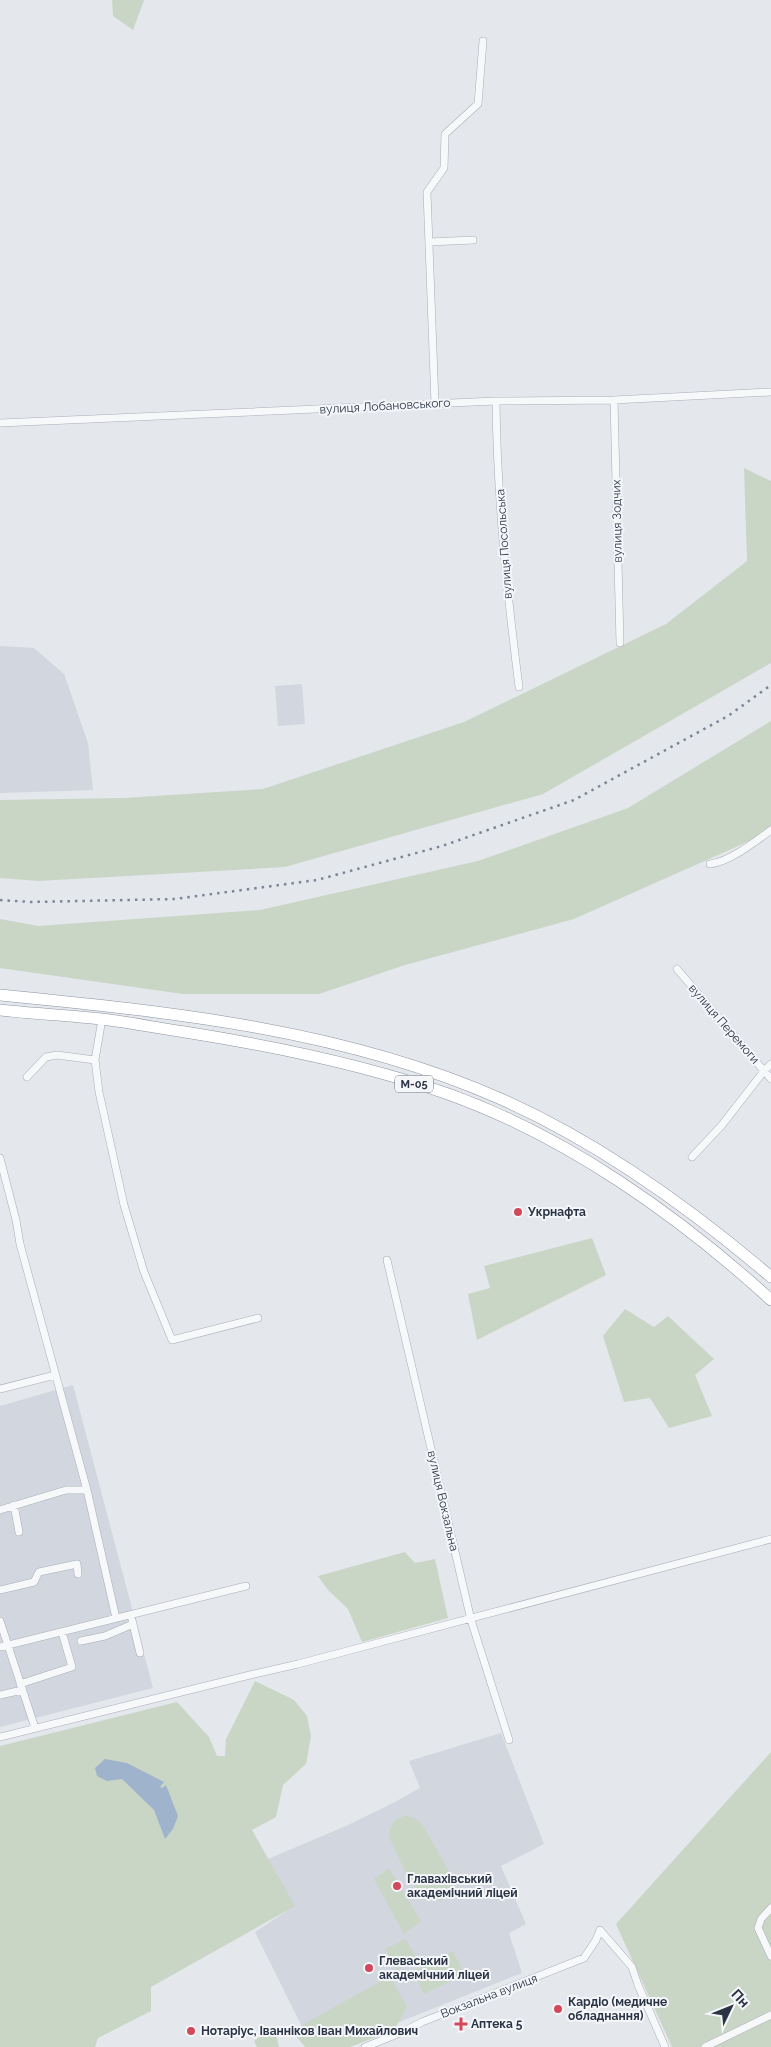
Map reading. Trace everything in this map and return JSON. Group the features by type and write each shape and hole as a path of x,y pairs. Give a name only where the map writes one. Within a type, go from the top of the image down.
{"highway":[{"name":"М-05","path":"0,995 144,1010 260,1027 382,1056 454,1080 502,1099 591,1145 635,1173 692,1214 771,1277"},
{"name":"М-05","path":"0,1010 102,1019 267,1046 376,1072 448,1094 527,1128 617,1181 698,1239 771,1300"}],"street":[{"path":"435,404 427,192 444,168 445,134 478,104 483,42"},
{"path":"429,242 473,240"},
{"name":"вулиця Лобановського","path":"0,423 496,401 614,400 771,392"},
{"name":"вулиця Зодчих","path":"614,400 620,643"},
{"name":"вулиця Посольська","path":"496,401 496,447 507,594 519,687"},
{"path":"710,864 743,850 771,830"},
{"name":"вулиця Перемоги","path":"677,969 771,1079"},
{"path":"102,1019 95,1060 98,1092 124,1205 144,1272 172,1340 258,1318"},
{"path":"27,1077 46,1057 57,1054 95,1060"},
{"path":"692,1157 722,1125 771,1064"},
{"path":"0,1158 16,1220 20,1244 87,1490 116,1618"},
{"name":"вулиця Вокзальна","path":"387,1260 471,1620 509,1740"},
{"path":"0,1388 55,1375"},
{"path":"0,1510 66,1490 87,1490"},
{"path":"14,1506 19,1532"},
{"path":"0,1737 471,1620 771,1539"},
{"path":"0,1590 34,1582 39,1572 77,1564 78,1574"},
{"path":"3,1647 246,1586"},
{"path":"131,1614 140,1653"},
{"path":"0,1621 3,1647 21,1687 35,1728"},
{"path":"81,1641 105,1636 133,1624"},
{"path":"0,1695 72,1667 62,1632"},
{"path":"771,1908 761,1919 758,1928 771,1956"},
{"name":"Вокзальна вулиця","path":"365,2047 422,2022 584,1958 600,1930 632,1967 665,2047"},
{"path":"705,2047 771,2015"}],"shaded area":[{"path":"0,646 34,648 64,674 88,743 93,790 0,793"},
{"path":"302,684 305,724 278,726 275,686"},
{"path":"73,1385 153,1688 0,1727 0,1406"},
{"name":"Главахівський академічний ліцей","path":"501,1733 544,1844 501,1866 526,1924 509,1933 522,1973 337,2047 309,2041 255,1932 294,1906 268,1859 346,1826 420,1788 409,1761"}],"green space":[{"path":"112,0 144,0 133,30 113,16"},
{"path":"744,468 771,481 771,663 543,794 285,867 38,881 0,878 0,800 124,798 263,789 464,722 666,624 747,561"},
{"path":"771,721 771,826 754,839 574,919 405,965 319,994 183,994 0,968 0,919 38,926 260,910 478,861 628,808"},
{"path":"592,1238 606,1275 477,1340 468,1294 490,1288 484,1266"},
{"path":"625,1309 654,1327 668,1316 714,1359 695,1375 712,1416 669,1428 650,1398 624,1402 603,1336"},
{"path":"405,1552 415,1563 435,1559 448,1618 362,1642 348,1609 328,1590 318,1576"},
{"path":"255,1681 294,1700 307,1716 311,1736 306,1764 283,1785 276,1817 252,1830 295,1906 151,1987 151,2011 98,2038 95,2047 0,2047 0,1746 177,1702 209,1737 217,1756 225,1756 226,1739"},
{"path":"771,1752 771,2047 672,2047 616,1924"},
{"path":"406,1815 418,1820 424,1827 453,1879 452,1891 443,1900 433,1900 425,1896 417,1888 403,1867 389,1837 389,1831 395,1820"},
{"path":"389,1868 421,1921 404,1934 374,1879"},
{"path":"406,1939 417,1959 397,1970 385,1949"},
{"path":"453,1951 464,1974 424,1994 413,1971"},
{"path":"390,1976 407,2007 394,2030 350,2047 305,2047 296,2036 297,2028"},
{"path":"269,2030 275,2030 279,2047 257,2047 254,2041"}],"water":[{"path":"105,1759 127,1763 164,1782 160,1787 162,1788 166,1785 178,1816 173,1829 165,1839 154,1810 122,1779 107,1781 97,1776 95,1768"}],"railway":[{"path":"0,900 31,902 175,899 317,880 442,846 574,800 728,716 771,685"}],"place":[{"name":"Укрнафта","path":"518,1212"},
{"name":"Главахівський академічний ліцей","path":"397,1886"},
{"name":"Глеваський академічний ліцей","path":"369,1968"},
{"name":"Кардіо (медичне обладнання)","path":"558,2009"},
{"name":"Аптека 5","path":"461,2024"},
{"name":"Нотаріус, Іванніков Іван Михайлович","path":"191,2031"}]}
